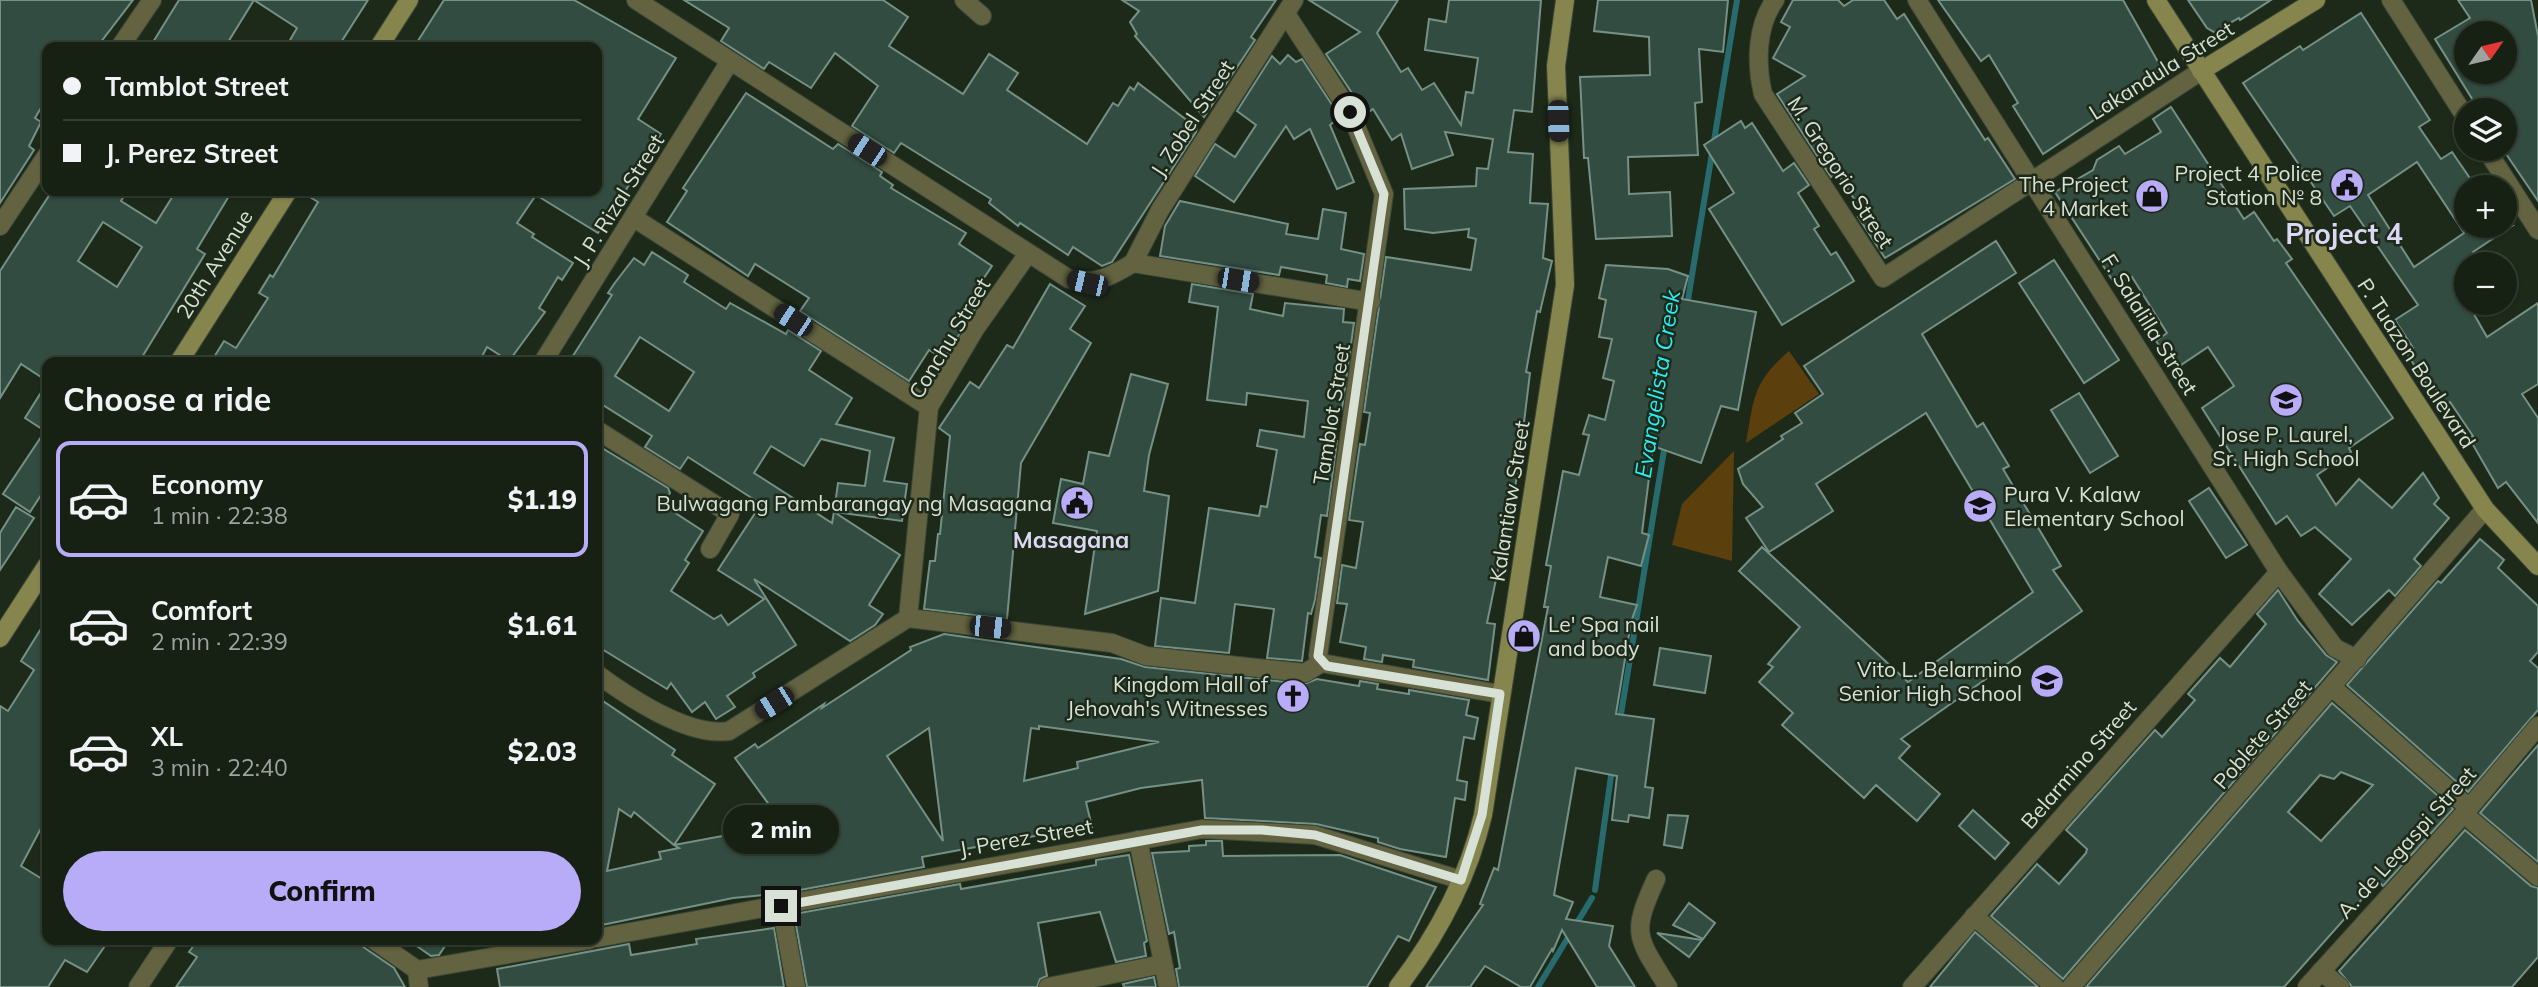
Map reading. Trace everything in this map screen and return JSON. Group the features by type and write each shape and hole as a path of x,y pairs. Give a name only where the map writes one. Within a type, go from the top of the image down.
{"street":[{"path":"123,42 152,0"},
{"path":"382,42 409,0"},
{"path":"636,0 1069,279 1087,283 1107,279 1133,263 1371,302"},
{"path":"964,0 982,16"},
{"name":"Kalantiaw Street","path":"1398,987 1431,944 1461,880 1482,815 1565,285 1556,66 1565,0"},
{"name":"M. Gregorio Street","path":"1775,0 1763,24 1758,73 1763,94 1883,278 2030,179"},
{"name":"F. Salalilla Street","path":"1917,0 2279,572 2335,648 2357,659"},
{"name":"P. Tuazon Boulevard","path":"2155,0 2485,509 2538,566"},
{"name":"Lakandula Street","path":"2030,179 2316,0"},
{"path":"2391,0 2454,99"},
{"name":"J. Zobel Street","path":"1133,263 1160,210 1290,7"},
{"name":"Tamblot Street","path":"1290,7 1350,112 1384,194 1371,302 1318,656 1321,663"},
{"name":"J. P. Rizal Street","path":"546,357 730,61"},
{"path":"2494,161 2538,230"},
{"path":"0,226 42,163"},
{"name":"20th Avenue","path":"182,357 285,196"},
{"path":"634,218 929,407"},
{"name":"Conchu Street","path":"908,618 929,407 975,329 1027,254"},
{"path":"602,433 730,514 710,549"},
{"name":"Poblete Street","path":"2071,987 2333,688 2485,509"},
{"name":"Belarmino Street","path":"1912,987 2279,572"},
{"path":"0,638 42,573"},
{"path":"602,677 693,729 712,734 729,731 908,618 1112,643 1146,656 1305,673 1321,663 1500,694"},
{"path":"2333,688 2538,877"},
{"name":"A. de Legaspi Street","path":"2307,987 2467,811 2538,726"},
{"name":"J. Perez Street","path":"602,937 1202,830 1262,830 1315,835 1461,880"},
{"path":"1138,840 1168,987"},
{"path":"1656,879 1639,918 1640,936 1668,987"},
{"path":"781,906 796,987"},
{"path":"1974,916 2055,987"},
{"path":"138,987 166,945"},
{"path":"380,945 418,979 567,945"},
{"path":"1048,987 1163,964"},
{"path":"2321,971 2340,987"}],"shaded area":[{"path":"1789,351 1819,394 1746,443 1757,391 1768,372"},
{"path":"1734,451 1732,561 1672,545 1682,504"}],"building":[{"path":"0,0 133,0 101,42 42,42 42,106 35,118 41,122 29,146 34,150 0,203"},
{"path":"179,0 254,0 228,42 153,42"},
{"path":"254,0 368,0 341,42 289,42 297,28"},
{"path":"444,0 574,0 676,58 638,119 661,134 598,233 538,196 602,196 602,42 417,42"},
{"path":"684,0 883,0 908,17 889,46 963,94 989,54 1018,73 1007,90 1087,144 1113,103 1118,106 1130,87 1134,90 1138,83 1197,128 1196,132 1112,262 1102,266 1073,247 1068,255 1020,223 1018,226 989,203 991,199 901,143 894,153 852,126 878,86 835,53 811,88 769,62 764,69 721,41 729,28"},
{"path":"1122,0 1276,0 1251,37 1255,40 1204,117 1135,36 1137,34 1130,22 1139,11"},
{"path":"1309,0 1398,0 1377,33 1401,72 1408,68 1422,90 1434,83 1461,125 1466,92 1473,93 1478,58 1425,50 1429,19 1446,22 1449,0 1541,0 1532,112 1514,110 1508,152 1533,154 1530,203 1548,204 1543,258 1552,261 1540,312 1537,311 1526,372 1530,373 1518,472 1487,623 1495,624 1488,680 1413,667 1414,660 1383,655 1382,662 1364,659 1366,647 1340,642 1347,604 1337,603 1342,565 1356,568 1363,522 1349,520 1360,444 1365,445 1370,413 1364,412 1386,257 1471,270 1476,239 1468,237 1469,229 1433,233 1405,229 1404,189 1476,186 1477,168 1488,169 1493,139 1445,132 1453,155 1412,169 1401,134 1392,140 1373,109 1366,114 1326,54 1360,32"},
{"path":"1598,0 1728,0 1723,52 1699,49 1702,102 1695,103 1698,155 1628,157 1629,194 1670,192 1672,236 1596,239 1588,158 1584,158 1580,77 1650,75 1649,37 1594,31"},
{"path":"1793,0 1838,0 1844,6 1853,0 1884,0 1897,19 1904,14 1985,140 1988,138 2015,179 1885,258 1858,217 1864,214 1837,173 1831,177 1777,94 1805,76 1773,58 1790,27 1781,22"},
{"path":"1938,0 2123,0 2162,69 2101,111 2103,114 2043,154 2013,106 2018,103 1989,55 1981,61"},
{"path":"2188,0 2271,0 2240,20 2239,18 2214,32 2207,28"},
{"path":"2458,0 2531,0 2538,36 2538,201 2511,161 2517,161 2517,98 2472,98 2463,84 2517,84 2517,21 2465,21 2470,18"},
{"path":"2361,13 2430,120 2419,127 2441,159 2452,152 2454,161 2458,161 2468,175 2454,175 2454,218 2417,162 2368,195 2414,267 2457,238 2494,238 2473,252 2454,252 2454,315 2474,315 2487,337 2538,303 2538,384 2522,394 2538,418 2538,523 2506,482 2498,488 2469,438 2473,436 2450,402 2446,405 2430,381 2426,384 2406,352 2413,348 2395,320 2418,305 2350,206 2334,216 2243,83 2300,46 2303,50"},
{"path":"2454,28 2454,70 2435,39"},
{"path":"1288,55 1296,62 1302,59 1340,117 1330,125 1354,182 1337,189 1310,129 1294,139 1286,126 1234,202 1195,176 1215,144 1235,157 1256,125 1237,111 1272,56 1280,64"},
{"path":"746,93 833,149 838,144 882,172 880,176 893,185 891,188 966,233 959,244 992,266 975,291 983,296 944,359 929,350 909,381 800,311 809,298 755,264 748,276 667,222 687,191 683,188"},
{"path":"2171,107 2244,219 2254,212 2274,241 2277,239 2292,259 2286,263 2393,418 2349,448 2351,452 2317,475 2336,505 2359,479 2392,508 2423,473 2439,498 2434,504 2449,518 2414,559 2421,566 2395,596 2389,590 2352,625 2319,594 2351,559 2315,527 2301,536 2287,516 2276,524 2202,408 2234,386 2208,347 2175,369 2156,341 2167,333 2132,277 2117,287 2055,192 2093,170 2097,160 2119,146 2125,154 2161,132 2153,119"},
{"path":"1741,121 1745,128 1752,123 1783,171 1794,163 1809,185 1798,193 1819,226 1814,229 1831,255 1836,252 1854,281 1782,325 1709,209 1734,193 1704,145"},
{"path":"49,196 124,196 121,201 156,223 173,196 229,196 197,249 205,254 142,357 42,357 42,378 21,364 0,398 0,271","holes":["103,222 142,247 117,287 78,261"]},
{"path":"308,196 535,196 517,223 534,234 532,237 573,263 562,280 558,277 539,308 545,312 512,357 503,357 487,347 482,357 214,357 224,341 236,348 268,298 259,293 270,275 273,277 318,202"},
{"path":"1180,201 1288,224 1286,234 1318,239 1323,209 1346,213 1341,249 1364,254 1360,281 1348,279 1347,287 1326,283 1327,275 1281,267 1279,275 1160,256 1165,226"},
{"path":"1996,241 2016,273 1922,334 1977,427 1983,423 2009,466 2003,469 2061,566 2053,570 2082,611 1901,739 1910,746 1899,758 1940,794 1917,821 1876,785 1864,798 1782,725 1793,713 1759,682 1773,667 1768,664 1800,627 1739,571 1762,547 1908,682 2033,592 1926,413 1816,484 1833,511 1769,552 1746,518 1763,507 1743,484 1738,469 1802,423 1795,413 1823,394 1804,366"},
{"path":"652,252 688,275 684,282 726,309 730,303 786,334 788,330 821,351 809,370 852,398 836,424 894,438 884,481 907,484 902,521 834,512 900,555 869,605 883,614 875,625 850,641 754,579 796,645 753,673 755,677 727,696 735,707 716,719 705,702 692,712 671,683 667,689 602,649 602,448 668,488 670,493 663,505 703,531 685,560 689,563 671,591 714,619 721,615 728,625 764,599 718,570 761,504 688,457 680,469 645,447 652,436 602,405 602,357 572,357 612,295 608,293 634,258 644,265","holes":["640,337 694,372 669,411 615,376","821,439 870,451 865,486 838,483 832,523 754,473 771,446 804,466"]},
{"path":"2054,260 2119,360 2084,383 2019,283"},
{"path":"1606,265 1668,269 1688,276 1682,299 1756,312 1738,410 1721,406 1701,463 1653,446 1642,533 1649,535 1641,566 1608,557 1600,597 1637,605 1631,622 1616,714 1654,719 1645,787 1653,788 1649,818 1629,815 1628,822 1612,820 1617,776 1576,768 1554,895 1573,902 1566,919 1613,926 1609,946 1635,987 1597,987 1562,930 1553,951 1552,949 1530,987 1521,987 1485,966 1470,987 1426,987 1483,905 1480,904 1494,868 1498,870 1548,607 1544,607 1551,566 1546,565 1563,471 1579,475 1589,435 1583,434 1589,415 1605,420 1614,381 1603,378 1612,339 1599,337 1606,300 1599,298"},
{"path":"1050,284 1085,306 1070,329 1091,343 1021,463 1007,619 924,609 930,561 935,561 940,534 950,436 939,428 970,382 979,388 1007,345 1013,348"},
{"path":"1192,284 1253,294 1250,309 1283,316 1285,303 1344,309 1343,322 1354,323 1342,409 1337,408 1334,440 1337,441 1327,516 1321,515 1315,557 1321,558 1315,600 1311,614 1308,613 1302,661 1267,658 1274,609 1235,604 1229,653 1155,646 1161,598 1195,603 1209,508 1259,516 1261,506 1267,507 1277,450 1257,446 1260,430 1304,437 1308,401 1247,393 1246,405 1207,400 1218,307 1189,302"},
{"path":"1131,374 1168,384 1149,455 1144,491 1169,496 1158,591 1085,614 1097,531 1053,523 1061,479 1083,484 1089,452 1109,456"},
{"path":"42,391 42,429 25,418"},
{"path":"2079,393 2118,456 2090,473 2051,410"},
{"path":"42,436 42,494 30,512 3,494"},
{"path":"2209,488 2247,545 2226,558 2189,501"},
{"path":"16,507 34,518 0,570 0,533"},
{"path":"2480,539 2504,560 2498,568 2538,606 2538,652 2530,661 2538,668 2538,710 2468,792 2347,685 2438,581 2441,583"},
{"path":"2278,590 2298,621 2326,655 2337,662 2063,979 1991,916 2037,864 2059,884 2087,849 2066,830 2155,730 2162,737 2195,700 2188,694 2220,658 2230,667 2266,624 2257,614"},
{"path":"42,627 42,826 21,866 42,879 42,945 106,945 87,972 65,960 48,987 0,987 0,706 8,711 34,670 21,661"},
{"path":"944,634 1121,659 1145,667 1304,684 1317,679 1359,686 1360,681 1378,684 1377,689 1409,694 1409,690 1469,700 1466,715 1478,718 1474,739 1464,737 1457,780 1467,782 1465,800 1455,798 1446,857 1400,849 1378,842 1378,838 1316,824 1205,818 1202,780 1141,788 1086,802 1092,827 922,857 924,867 784,893 733,898 602,925 602,700 675,750 672,755 715,784 674,845 776,826 794,839 735,758 755,744 758,748 824,704 822,708 911,650 910,647","holes":["1039,726 1159,742 1077,762 1078,768 1024,781 1031,728 1039,729","929,728 943,841 887,756","619,809 631,817 634,812 679,848 659,852 661,859 607,871"]},
{"path":"1660,648 1711,656 1705,693 1654,685"},
{"path":"2332,703 2453,809 2383,886 2378,881 2284,987 2086,987","holes":["2341,772 2373,785 2321,841 2288,812 2320,775 2334,779"]},
{"path":"2538,745 2538,862 2480,813"},
{"path":"1973,810 2009,843 1995,859 1959,826"},
{"path":"1668,815 1688,816 1682,848 1664,845"},
{"path":"2465,830 2531,886 2538,888 2538,957 2512,987 2352,987 2339,971"},
{"path":"1206,841 1222,841 1223,856 1340,855 1436,887 1409,941 1398,936 1367,987 1179,987 1176,969 1180,968 1174,932 1169,934 1152,853 1189,851 1189,846 1206,845"},
{"path":"1129,855 1147,941 1144,943 1146,956 1116,962 1100,912 1038,923 1047,976 1040,979 1037,987 807,987 794,914 960,884 961,889 1096,865 1096,860"},
{"path":"1689,903 1715,923 1703,939 1673,925"},
{"path":"774,928 784,987 500,987 497,969 629,944 631,955 697,944 696,939"},
{"path":"1975,932 2038,987 1930,987"},
{"path":"1657,933 1702,940 1689,957"},
{"path":"194,945 360,945 394,968 405,987 176,987 197,957 189,952"},
{"path":"415,945 446,945 439,955 431,956"},
{"path":"1154,977 1156,987 1124,987 1123,984"}],"waterway":[{"name":"Evangelista Creek","path":"1687,306 1737,0"},
{"name":"Evangelista Creek","path":"1620,720 1665,444"},
{"path":"1595,890 1612,769"},
{"path":"1538,987 1592,898"}],"place":[{"name":"Project 4 Police Station № 8","path":"2347,185"},
{"name":"The Project 4 Market","path":"2152,196"},
{"name":"Jose P. Laurel, Sr. High School","path":"2286,400"},
{"name":"Bulwagang Pambarangay ng Masagana","path":"1077,503"},
{"name":"Pura V. Kalaw Elementary School","path":"1980,506"},
{"name":"Le' Spa nail and body","path":"1524,636"},
{"name":"Vito L. Belarmino Senior High School","path":"2047,681"},
{"name":"Kingdom Hall of Jehovah's Witnesses","path":"1293,696"}],"district":[{"name":"Project 4","path":"2344,233"},
{"name":"Masagana","path":"1071,539"}],"route":[{"path":"781,906 1202,830 1262,830 1315,835 1461,880 1479,833 1500,694 1327,666 1321,663 1318,656 1371,302 1384,194 1350,112"}]}
